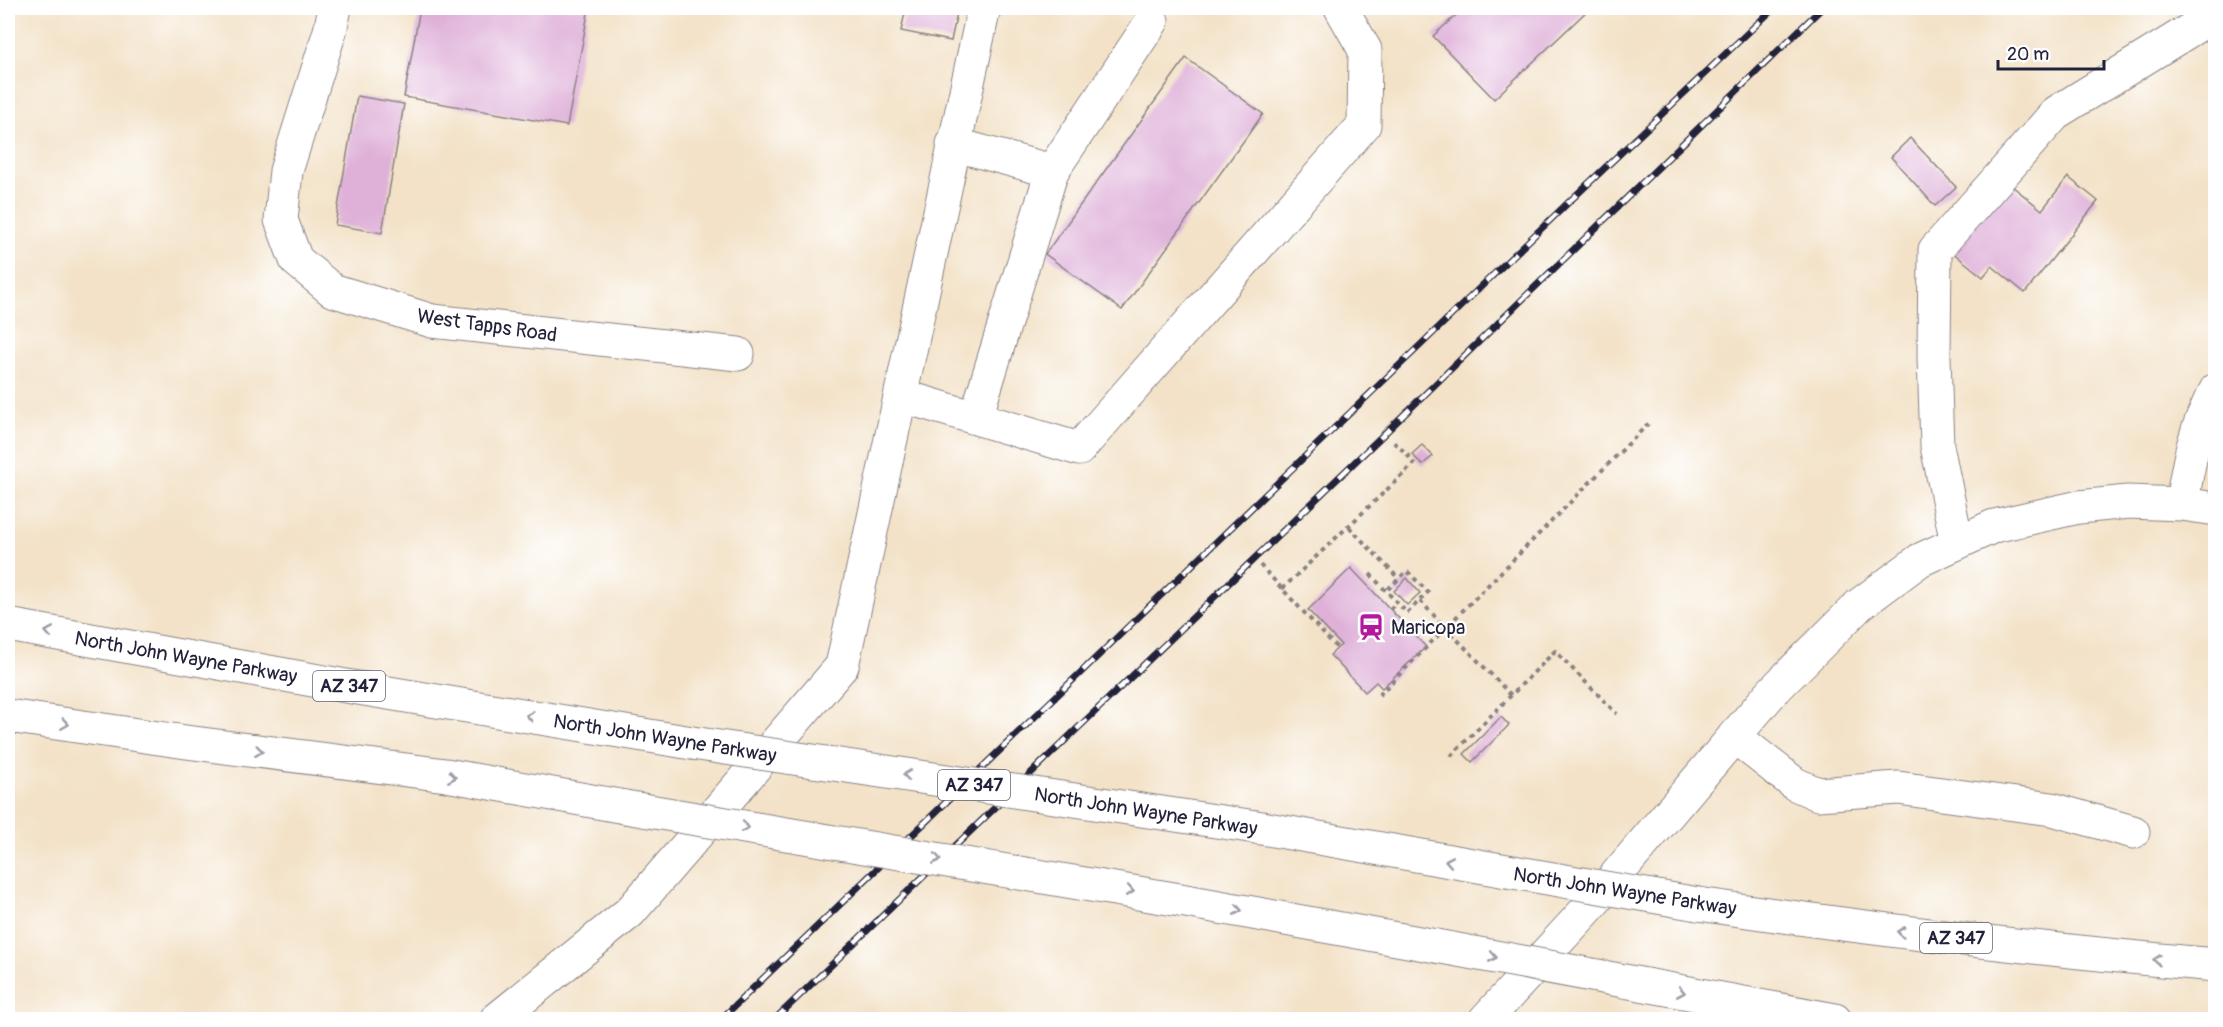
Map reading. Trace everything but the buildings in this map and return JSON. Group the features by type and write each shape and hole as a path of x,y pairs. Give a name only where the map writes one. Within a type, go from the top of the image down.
{"main road":[{"name":"West Tapps Road","path":"335,8 330,31 286,171 281,220 296,260 332,290 432,321 738,354"},
{"path":"496,1020 630,912 842,666 984,8"},
{"path":"902,396 1079,449 1364,125 1365,50 1341,8"},
{"path":"1957,543 1937,446 1934,357 1935,250 2057,112 2216,14"},
{"path":"976,417 1052,171 1152,21"},
{"path":"953,144 1052,171"},
{"path":"2182,504 2188,460 2205,439 2204,410 2216,390"},
{"path":"1485,1020 1590,906 1772,692 1859,605 1920,560 1994,526 2079,507 2128,502 2182,504 2216,509"},
{"name":"North John Wayne Parkway","path":"8,625 346,686 692,743 1256,827 1698,904 1919,934 2091,954 2216,965"},
{"path":"8,716 446,776 1168,898 1836,1020"},
{"path":"1734,736 1795,784 1818,794 1898,788 2052,809 2133,832"}],"path":[{"path":"1379,695 1648,423"},
{"path":"1282,589 1414,464 1406,453 1393,442"},
{"path":"1349,527 1399,579"},
{"path":"1260,565 1337,648"},
{"path":"1370,574 1386,591 1397,602 1407,613 1428,592 1407,571 1386,591"},
{"path":"1420,601 1511,695"},
{"path":"1390,609 1397,602"},
{"path":"1451,756 1555,651 1617,714"}],"railway":[{"path":"720,1020 1572,199 1774,8"},
{"path":"774,1020 1385,433 1822,8"}],"place":[{"name":"Maricopa","path":"1371,627"}]}
